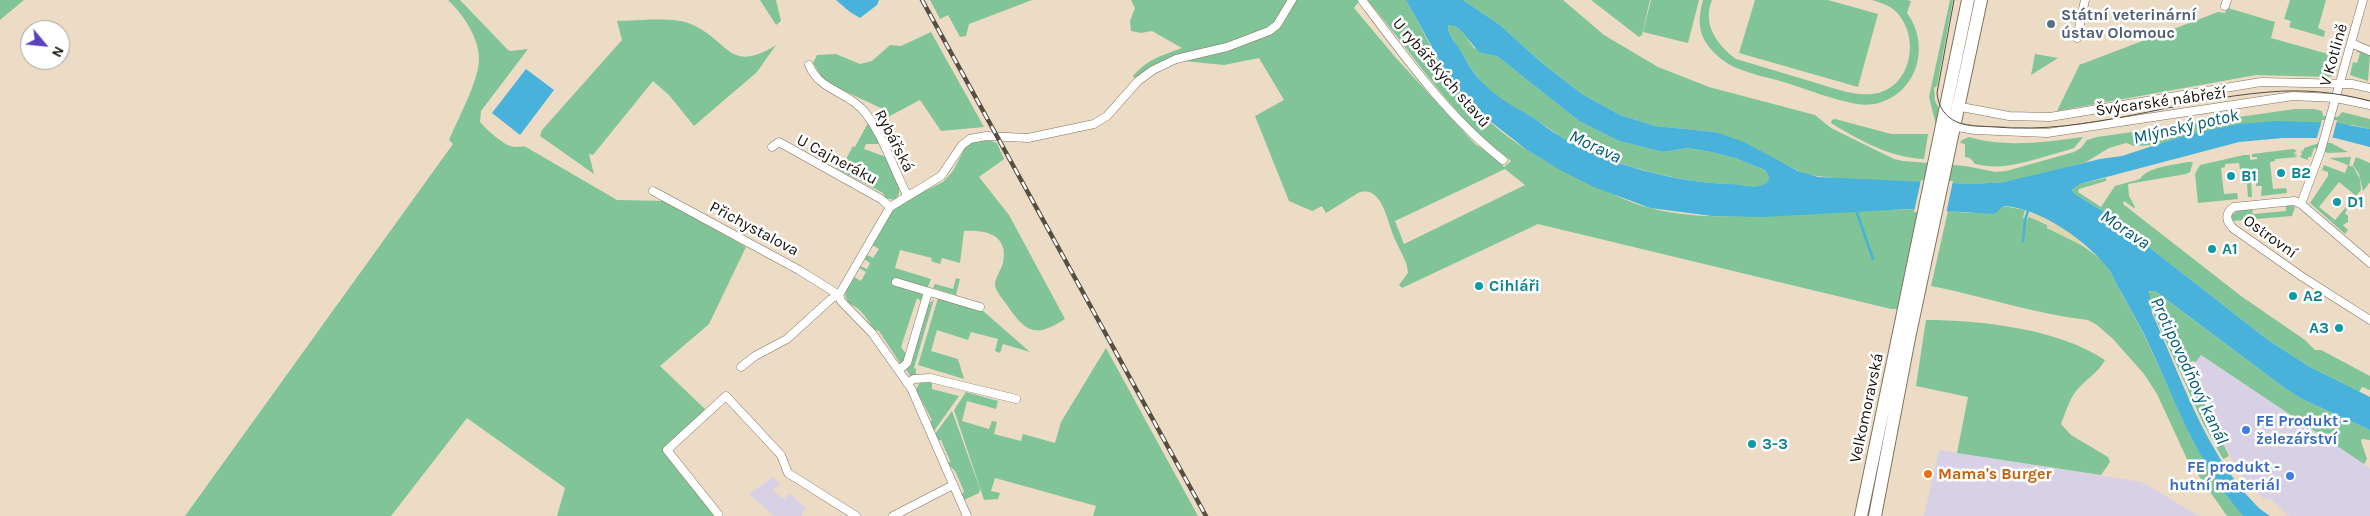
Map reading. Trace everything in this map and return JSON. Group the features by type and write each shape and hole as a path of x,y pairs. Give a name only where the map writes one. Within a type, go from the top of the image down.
{"main road":[{"path":"1910,308 1953,105 1968,0"},
{"path":"1953,105 1981,0"},
{"name":"Velkomoravská","path":"1861,516 1910,308"},
{"name":"Velkomoravská","path":"1874,516 1910,308"}],"street":[{"path":"741,367 755,356 787,339 830,300 839,295 890,207 941,176 962,145 970,139 986,136 1028,138 1094,124 1107,116 1138,81 1153,70 1174,60 1227,46 1269,31 1277,25 1292,0"},
{"name":"U rybářských stavů","path":"1362,0 1394,42 1456,116 1504,160"},
{"path":"2077,38 2085,0"},
{"name":"V Kotlině","path":"2301,204 2321,150 2363,0"},
{"path":"2352,43 2370,51"},
{"name":"Rybářská","path":"809,64 815,77 846,96 865,112 907,195"},
{"name":"Švýcarské nábřeží","path":"1953,105 2018,117 2056,117 2261,82 2357,84 2370,88"},
{"name":"Švýcarské nábřeží","path":"1949,125 2020,133 2047,133 2280,97 2336,98 2370,105"},
{"name":"U Cajneráku","path":"772,147 779,142 880,198 890,207"},
{"name":"Přichystalova","path":"654,191 799,270 839,295 841,301 869,330 908,383 967,516"},
{"name":"Ostrovní","path":"2301,204 2286,201 2234,207 2228,212 2227,221 2234,229 2294,271 2370,320"},
{"path":"2301,204 2370,263"},
{"path":"896,282 980,306"},
{"path":"899,370 906,363 928,292"},
{"path":"908,383 914,379 930,378 1016,399"},
{"path":"718,514 667,450 726,396 781,455 788,473 846,514 856,516"},
{"path":"893,516 953,484"}],"shaded area":[{"path":"2201,355 2370,468 2370,516 2289,516 2270,498 2264,499 2241,474 2231,458 2191,370"},
{"path":"1939,450 2142,482 2199,516 1924,516"},
{"path":"773,477 780,483 773,491 784,499 789,493 806,508 801,516 774,516 749,494"}],"green space":[{"path":"0,0 24,0 0,20"},
{"path":"448,0 460,0 508,50 528,49 481,111 480,122 496,137 510,146 526,147 617,200 665,201 746,247 709,324 660,366 708,412 667,451 717,516 557,516 565,488 467,418 391,516 185,516 453,144 449,140 473,85 479,59 478,49 471,31"},
{"path":"760,0 776,0 781,21 776,25"},
{"path":"930,0 1032,0 969,24 966,36 960,37 948,15 940,19"},
{"path":"1131,0 1360,0 1354,8 1396,58 1475,144 1497,158 1504,167 1511,161 1470,126 1452,106 1367,0 1406,0 1446,72 1462,94 1488,120 1532,153 1564,171 1633,203 1666,212 1699,216 1749,216 1918,209 1897,309 1538,224 1402,288 1399,285 1408,273 1407,266 1386,214 1373,194 1366,192 1358,193 1326,213 1322,206 1312,211 1289,201 1255,116 1284,100 1259,58 1224,65 1174,60 1138,81 1133,76 1144,65 1182,48 1152,31 1141,33 1131,31 1130,21 1135,8","holes":["1505,169 1525,185 1404,244 1395,221"]},
{"path":"1463,0 1563,0 1604,35 1658,67 1709,87 1815,115 1831,128 1894,159 1903,161 1966,166 1995,172 2006,171 2074,152 2081,148 2087,140 2097,137 2295,109 2314,109 2322,111 2323,116 2338,117 2342,112 2370,119 2370,129 2352,125 2186,135 2155,145 2134,146 2126,143 2109,148 2086,162 2005,182 1973,184 1843,179 1808,175 1715,132 1655,126 1620,115 1582,94 1542,63 1500,25"},
{"path":"1591,0 1650,0 1642,35 1639,37"},
{"path":"1651,0 1699,0 1688,43 1643,32"},
{"path":"1703,0 1712,0 1709,9 1710,26 1717,41 1736,59 1858,94 1872,94 1886,90 1897,82 1904,72 1909,59 1910,45 1908,32 1902,19 1890,7 1872,0 1911,1 1907,13 1914,25 1918,38 1919,52 1917,65 1912,77 1893,97 1871,104 1848,102 1745,71 1732,66 1709,47 1700,28"},
{"path":"1755,0 1828,0 1878,14 1858,87 1739,53"},
{"path":"1950,0 1953,0 1937,86 1934,88 1935,101 1941,112 1936,125 1929,97"},
{"path":"2290,0 2326,0 2318,28 2325,31 2324,37 2289,27 2291,21 2284,19"},
{"path":"2228,8 2275,22 2271,38 2339,57 2337,70 2333,76 2328,77 2256,75 2057,111 2080,64 2218,12 2225,13"},
{"path":"666,20 685,22 705,32 739,56 760,53 776,45 757,72 694,126 669,95 653,81 593,155 589,154 594,174 540,136 542,130 622,40 617,21"},
{"path":"1448,25 1457,27 1474,48 1497,56 1579,121 1619,141 1663,152 1688,148 1735,158 1765,170 1769,177 1767,184 1753,187 1688,180 1619,163 1578,146 1556,134 1529,115 1508,105 1493,94 1470,67 1451,35"},
{"path":"931,32 984,127 941,131 920,100 884,119 883,109 825,82 813,63 817,55 836,54 860,64 872,61 890,45 901,46"},
{"path":"2357,50 2370,55 2368,81 2350,75 2353,62 2357,63 2360,53"},
{"path":"2035,54 2058,58 2031,75"},
{"path":"1835,119 1891,134 1928,134 1924,159 1887,152 1831,123"},
{"path":"869,121 879,144 866,144 864,149 886,157 899,185 898,196 895,200 885,198 883,193 837,169 842,160 845,161 853,146 855,147"},
{"path":"1969,137 2011,143 2083,137 2074,148 2021,163 1987,166 1975,164 1970,158 1965,157 1965,144 1960,143"},
{"path":"985,139 997,143 1004,159 979,177 1009,215 1065,319 1046,329 1038,330 1032,330 1020,322 995,285 1003,263 1004,253 999,240 987,233 964,231 960,263 942,258 940,264 931,261 932,258 900,250 895,268 931,279 922,302 917,298 901,347 906,354 904,361 900,363 879,331 875,330 861,312 847,300 846,291 854,277 861,281 866,272 859,268 860,266 867,269 870,263 864,259 867,255 873,258 879,249 872,245 894,209 908,199 943,182 953,171 966,146 976,140"},
{"path":"2322,142 2331,143 2348,152 2328,153 2314,148 2308,160 2300,157 2302,153 2300,152 2304,151 2300,150"},
{"path":"2293,149 2297,151 2293,153 2298,153 2293,154 2298,155 2294,156 2298,157 2275,159 2275,161 2270,162 2273,189 2286,188 2287,193 2261,196 2262,186 2256,186 2256,180 2251,180 2252,197 2248,197 2247,184 2242,184 2239,163 2225,164 2225,167 2221,168 2224,194 2237,193 2238,199 2198,203 2195,174 2200,165 2244,155 2250,155 2250,160 2257,159 2257,157 2252,157 2252,154"},
{"path":"2351,157 2349,166 2353,166 2360,179 2361,190 2356,196 2339,182 2319,207 2335,220 2347,206 2349,207 2345,213 2348,216 2348,222 2343,225 2348,230 2345,234 2310,203 2328,176 2328,172 2322,170 2324,165 2345,173 2348,165 2329,158"},
{"path":"2356,157 2370,163 2370,182 2363,191 2359,174 2353,165"},
{"path":"2193,162 2190,172 2186,174 2128,184 2129,196 2135,207 2124,201 2123,204 2241,296 2305,340 2315,350 2321,350 2370,376 2370,390 2362,387 2359,392 2310,367 2268,340 2104,212 2075,194 2072,190 2080,184 2106,178 2106,181 2079,189 2078,192 2101,207 2115,186 2140,179 2143,175 2155,169"},
{"path":"2286,204 2295,207 2292,216 2232,221 2232,215 2238,210 2252,208 2253,214 2286,211"},
{"path":"2003,206 2025,210 2023,218 2028,216 2047,225 2047,228 2083,246 2106,265 2154,355 2191,437 2223,490 2243,516 2227,516 2187,459 2157,394 2144,374 2113,339 2097,325 2088,320 2048,314 1931,286 1948,211 1970,213"},
{"path":"956,278 960,279 956,295 933,288 935,284 953,289"},
{"path":"2152,289 2286,389 2302,399 2370,430 2370,440 2362,439 2361,441 2367,459 2364,464 2201,355 2196,362 2192,361 2187,366 2229,456 2223,459 2203,423 2153,313 2157,313 2153,312 2148,294"},
{"path":"938,298 982,310 1030,352 1003,344 1000,353 995,351 998,339 971,332 968,340 937,330 931,351 958,359 964,379 918,365"},
{"path":"934,299 914,368 916,369 916,375 910,376 906,369 928,305"},
{"path":"1926,320 1995,324 2019,328 2065,341 2086,349 2105,360 2074,395 2061,424 2071,435 2108,457 2110,462 2101,475 1957,453 1968,397 1916,386"},
{"path":"1106,348 1198,516 1093,516 1096,506 995,478 991,491 1000,493 998,499 984,500 954,410 966,392 998,401 996,409 967,401 962,421 989,429 992,421 997,422 994,434 1021,441 1023,434 1055,443 1061,422"},
{"path":"920,382 932,382 932,389 959,396 934,431 930,422 932,420 916,390"},
{"path":"952,411 980,489 979,493 964,500 962,495 964,491 955,471 948,464 950,461 941,440 938,440 935,434"}],"sand":[{"path":"2025,210 2065,229 2085,247 2047,228 2047,224 2029,217 2027,219 2023,218"}],"water":[{"path":"836,0 879,0 877,5 860,18"},
{"name":"Morava","path":"1406,0 1463,0 1500,25 1542,63 1582,94 1620,115 1655,126 1715,132 1744,142 1798,171 1818,177 1973,184 2005,182 2100,159 2122,156 2186,135 2239,124 2277,121 2337,123 2370,129 2370,147 2335,138 2283,138 2239,142 2080,184 2072,190 2075,194 2104,212 2268,340 2310,367 2370,397 2370,430 2302,399 2286,389 2155,291 2149,291 2152,313 2208,438 2237,483 2257,506 2270,516 2243,516 2211,472 2198,450 2143,332 2110,271 2101,260 2076,238 2047,219 2032,212 2003,206 1995,214 1909,209 1765,217 1712,216 1650,208 1594,187 1560,170 1527,150 1481,114 1462,93 1443,67","holes":["1448,25 1457,27 1479,52 1497,56 1579,121 1619,141 1663,152 1688,148 1735,158 1765,170 1769,177 1767,183 1749,186 1709,183 1665,176 1620,163 1578,146 1507,102 1485,85 1477,77 1450,34"]},
{"path":"526,69 554,90 520,135 492,113"}],"pier":[{"path":"2322,120 2337,120 2332,140 2316,141"},
{"path":"1921,180 1953,181 1946,214 1914,212"}],"waterway":[{"path":"2023,241 2025,220 2029,208"},
{"path":"1856,210 1873,259"}],"tram line":[{"path":"1954,0 1937,93 1941,107 1946,114 1961,124 2030,128 2064,126 2235,96 2282,91 2320,92 2370,101"}],"railway":[{"path":"922,0 1206,516"}],"place":[{"name":"Státní veterinární ústav Olomouc","path":"2051,24"},
{"name":"B2","path":"2281,173"},
{"name":"B1","path":"2231,176"},
{"name":"D1","path":"2337,202"},
{"name":"A1","path":"2212,249"},
{"name":"Cihláři","path":"1479,286"},
{"name":"A2","path":"2293,296"},
{"name":"A3","path":"2339,328"},
{"name":"FE Produkt - železářství","path":"2246,430"},
{"name":"3-3","path":"1752,444"},
{"name":"Mama's Burger","path":"1928,474"},
{"name":"FE produkt - hutní materiál","path":"2290,476"}],"water label":[{"name":"Mlýnský potok","path":"2186,127"},
{"name":"Protipovodňový kanál","path":"2189,371"}]}
